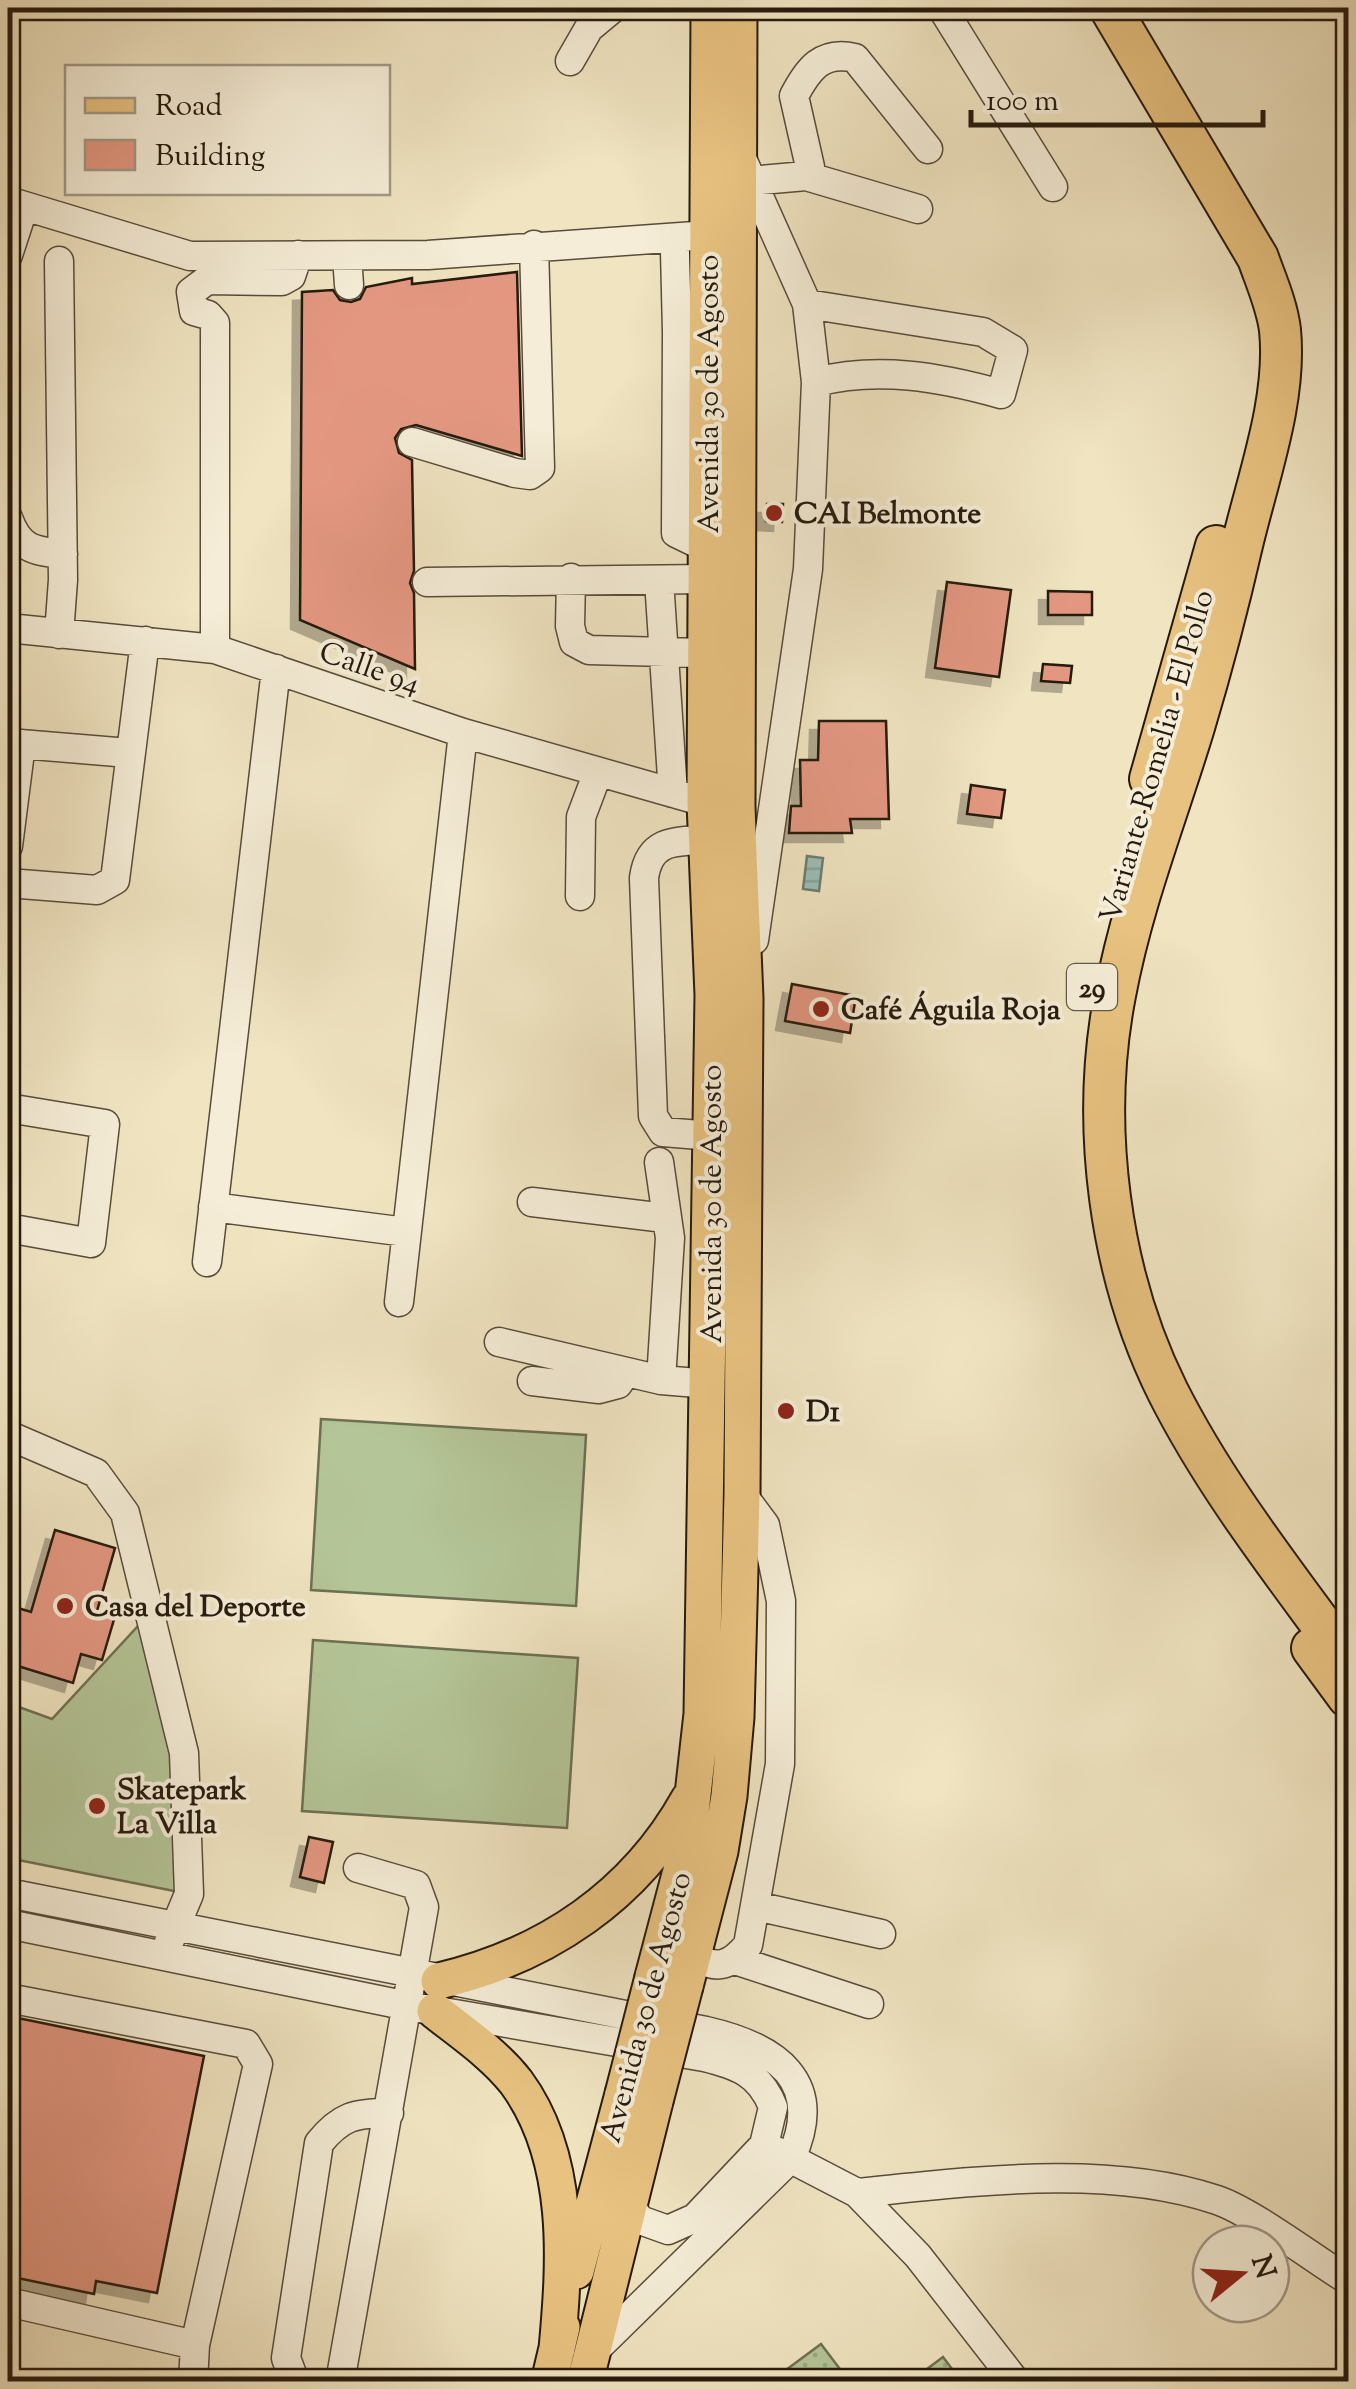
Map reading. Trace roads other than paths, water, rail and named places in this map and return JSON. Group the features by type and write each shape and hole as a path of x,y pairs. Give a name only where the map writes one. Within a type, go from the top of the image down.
{"highway":[{"name":"Variante Romelia - El Pollo","path":"1110,8 1258,258 1280,326 1272,415 1226,614 1140,890 1114,995 1105,1068 1104,1136 1124,1261 1147,1345 1167,1391 1226,1495 1348,1661"},
{"name":"Variante Romelia - El Pollo","path":"1240,231 1263,312 1262,362 1236,473 1092,986 1081,1076 1084,1168 1100,1272 1113,1320 1159,1423 1209,1506 1348,1696"}],"main road":[{"name":"Avenida 30 de Agosto","path":"677,1973 686,1848 702,1714 710,1384 712,1136 707,840 689,797 706,653 707,564 692,331 709,235 710,8"},
{"name":"Avenida 30 de Agosto","path":"571,2366 639,2097 729,1796 736,1716 742,1494 744,998 737,807 739,8"},
{"path":"571,2366 562,2211 551,2160 517,2084 494,2057 424,1994 525,1954 589,1915 644,1864 694,1790"},
{"name":"Avenida 30 de Agosto","path":"571,2366 630,2192 639,2097"}],"street":[{"path":"570,61 590,28 613,8"},
{"path":"942,8 1053,187"},
{"path":"806,176 810,167 794,96 808,70 827,56 855,58 928,149"},
{"path":"738,146 750,181 807,304 816,382 808,570 744,998"},
{"path":"750,181 806,176 918,209"},
{"path":"8,255 16,203 190,256 428,255 709,235"},
{"path":"412,442 515,473 530,475 540,468 534,245"},
{"path":"675,251 692,331"},
{"path":"215,649 215,323 208,315 194,311 191,292 207,280 282,281 291,276 298,255"},
{"path":"348,256 349,285"},
{"path":"58,261 63,554 59,634"},
{"path":"807,304 983,332 1013,350 1001,394 927,377 852,373 816,382"},
{"path":"8,518 16,541 32,551 63,554"},
{"path":"428,582 659,580 707,564"},
{"path":"571,578 570,626 574,642 589,650 706,653"},
{"path":"659,580 666,654 689,797"},
{"name":"Calle 94","path":"8,628 215,649 462,733 689,797"},
{"path":"8,883 97,890 109,887 115,880 145,642"},
{"path":"207,1262 276,668"},
{"path":"398,1302 462,733"},
{"path":"8,846 14,743 129,753"},
{"path":"580,896 581,817 598,772"},
{"path":"707,840 656,847 647,858 644,878 653,1116 663,1132 712,1136"},
{"path":"8,1108 105,1124 91,1243 8,1228"},
{"path":"659,1162 668,1228 661,1380"},
{"path":"532,1202 711,1238"},
{"path":"213,1207 406,1232"},
{"path":"499,1342 661,1380 710,1384"},
{"path":"532,1381 599,1389 618,1384 626,1372"},
{"path":"8,1435 96,1473 126,1513 184,1753 190,1894 161,1957"},
{"path":"736,1960 748,1945 780,1764 781,1601 765,1525 742,1494"},
{"path":"340,2382 389,2113 424,1994 421,1888 358,1868"},
{"path":"8,1893 177,1926 424,1994 736,2065 756,2077 772,2107 764,2146 695,2218 668,2230 640,2220 631,2207 630,2192"},
{"path":"756,1906 880,1934"},
{"path":"8,1924 161,1957 748,2041 774,2055 792,2077 802,2102 803,2132 791,2158 571,2366"},
{"path":"677,1973 736,1960 869,2004"},
{"path":"8,1998 246,2044 254,2054 258,2064 195,2344 193,2382"},
{"path":"295,2382 286,2358 319,2143 337,2120 356,2113 389,2113"},
{"path":"764,2146 857,2192 918,2256 1016,2382"},
{"path":"857,2192 991,2180 1116,2181 1218,2201 1348,2280"},
{"path":"8,2302 195,2344"}],"water":[{"path":"807,856 823,858 819,891 803,889"}],"place":[{"name":"CAI Belmonte","path":"774,513"},
{"name":"Café Águila Roja","path":"821,1009"},
{"name":"D1","path":"786,1411"},
{"name":"Casa del Deporte","path":"65,1606"},
{"name":"Skatepark La Villa","path":"97,1806"}]}
